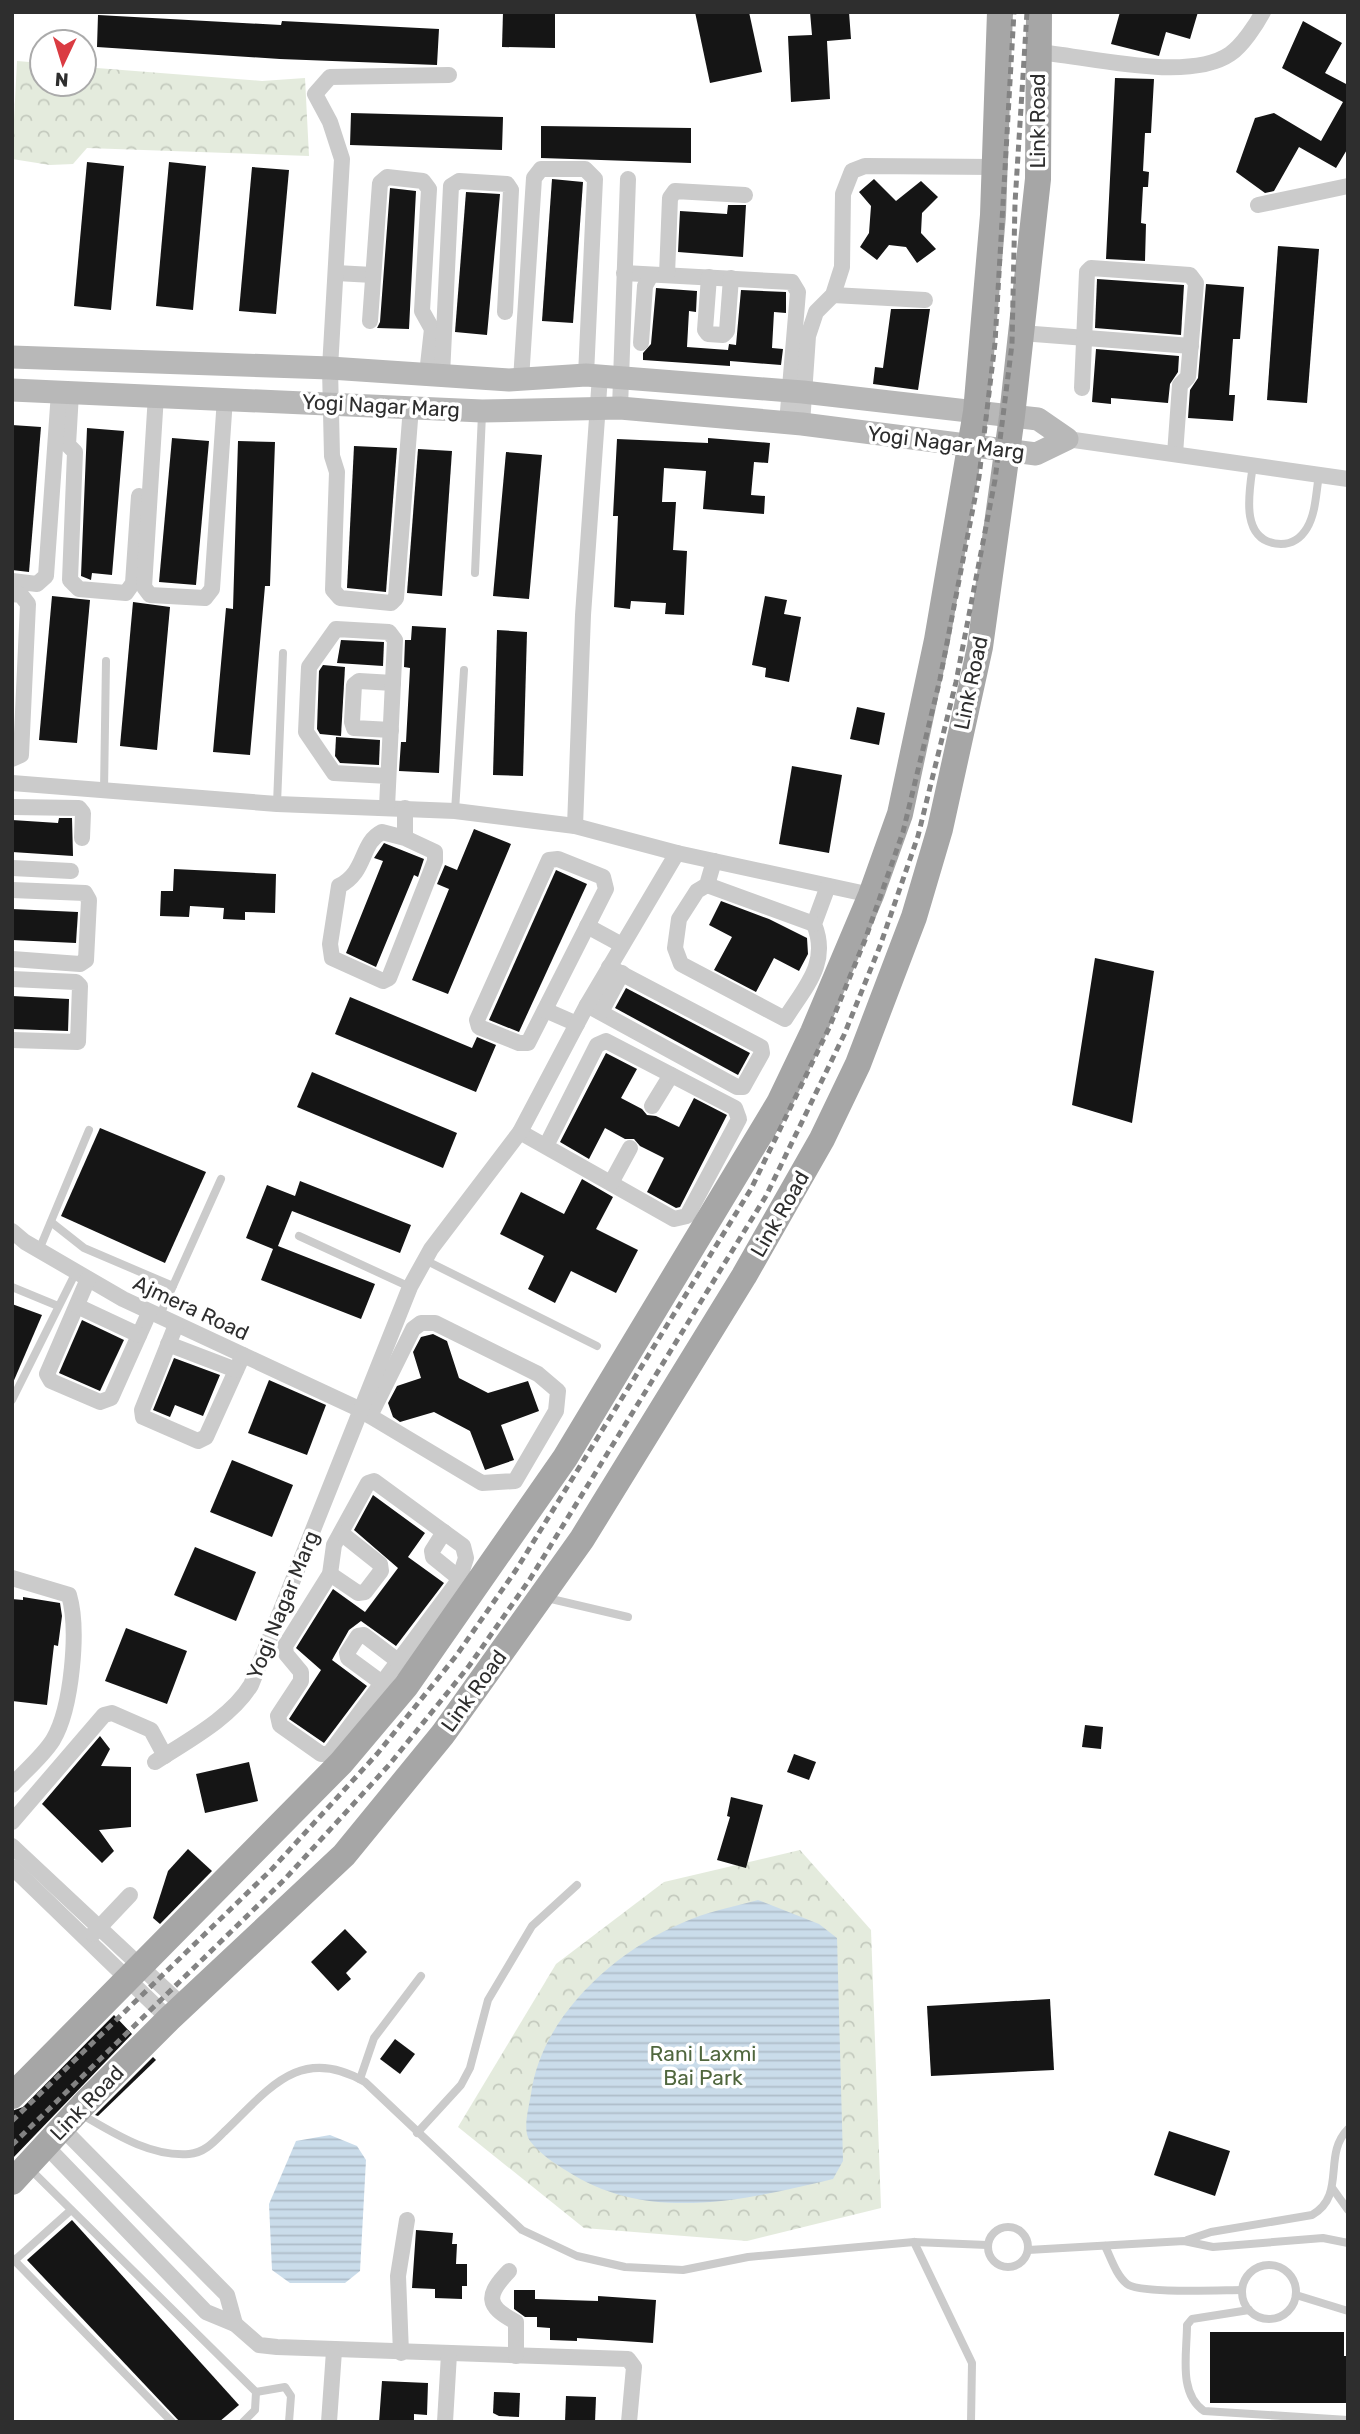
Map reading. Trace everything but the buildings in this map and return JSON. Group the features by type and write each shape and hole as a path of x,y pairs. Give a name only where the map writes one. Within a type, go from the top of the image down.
{"main road":[{"name":"Link Road","path":"12,2096 341,1763 406,1686 539,1496 585,1425 779,1103 813,1032 871,895 900,814 913,761 976,412 995,167 1000,12"},
{"name":"Link Road","path":"20,2174 61,2128 176,2013 344,1855 443,1734 582,1539 802,1178 858,1063 915,917 940,828 979,647 1012,416 1038,179 1039,12"}],"street":[{"path":"1038,51 1143,64 1205,65 1231,54 1264,12"},
{"path":"411,407 396,598 391,603 340,598 332,590 337,472 332,456 330,368 342,159 330,122 314,94 330,77 449,75"},
{"path":"797,392 808,336 816,312 834,295 842,267 843,194 852,171 878,166 995,167"},
{"path":"521,380 534,177 541,169 584,169 595,178 602,377 620,408"},
{"path":"370,321 380,183 387,177 423,181 429,189 422,311 432,330 435,375"},
{"path":"575,826 596,408 624,273 628,179"},
{"path":"435,375 451,186 458,181 507,184 511,190 505,312"},
{"path":"1258,205 1348,186"},
{"path":"641,343 645,286 659,275 670,198 675,191 745,195"},
{"path":"1082,388 1087,272 1091,268 1191,275 1196,283 1191,346 1188,377 1180,385 1175,454"},
{"path":"336,273 373,275"},
{"path":"624,273 792,282 798,292 794,424"},
{"path":"709,278 705,330 708,334 723,335 727,331 731,278"},
{"path":"834,295 925,300"},
{"path":"1021,333 1191,346"},
{"name":"Yogi Nagar Marg","path":"12,357 330,368 521,380 602,377 797,392 1038,419 1067,439 1036,454 794,424 620,408 482,411 12,390"},
{"path":"65,392 68,445 75,452 70,580 79,589 126,593 133,583 151,395"},
{"path":"12,581 37,584 46,576 65,392"},
{"path":"151,395 144,587 150,595 205,598 212,589 225,398"},
{"path":"1067,439 1348,479"},
{"path":"12,594 21,595 28,604 21,755 12,759"},
{"path":"387,807 396,640 389,632 336,629 309,667 306,732 334,773 388,776"},
{"path":"391,730 354,727 352,722 354,685 359,681 393,683"},
{"path":"12,783 277,804 455,811 575,826 677,853 871,895"},
{"path":"38,809 40,785"},
{"path":"12,807 79,808 83,813 82,838"},
{"path":"405,808 405,838"},
{"path":"382,832 405,838 435,852 435,861 389,978 383,981 332,958 330,944 340,886 354,879 374,836 382,832"},
{"path":"364,1412 410,1287 425,1260 520,1132 577,1024 594,1009 616,970 622,945 677,853"},
{"path":"558,859 603,877 606,889 587,926 528,1043 519,1043 479,1027 477,1020 550,860 558,859"},
{"path":"714,861 707,885 697,891 679,919 676,948 681,964 813,1032"},
{"path":"12,868 71,871"},
{"path":"707,885 814,924"},
{"path":"785,1019 820,959 822,942 814,924 828,886"},
{"path":"12,890 85,893 89,900 86,960 80,964 12,959"},
{"path":"587,926 622,945"},
{"path":"594,1009 737,1087 743,1087 762,1053 761,1047 616,970"},
{"path":"12,979 76,982 80,986 78,1042 12,1040"},
{"path":"545,1010 577,1024"},
{"path":"520,1132 674,1219 687,1216 739,1119 735,1108 606,1041 597,1045 546,1146"},
{"path":"567,1044 592,1055"},
{"path":"652,1106 671,1075"},
{"path":"611,1183 630,1149"},
{"name":"Ajmera Road","path":"12,1231 39,1250 239,1363 364,1412 482,1483 515,1481"},
{"path":"82,1275 77,1306 47,1374 51,1381 100,1402 111,1398 139,1335 154,1315"},
{"path":"77,1306 139,1335"},
{"path":"364,1412 413,1329 421,1323 435,1323 538,1374 558,1391 556,1412 515,1481 539,1496"},
{"path":"169,1344 239,1363 206,1437 198,1441 144,1417 142,1410 176,1325"},
{"name":"Yogi Nagar Marg","path":"12,1822 104,1715 112,1713 151,1730 160,1759 243,1699 364,1412"},
{"path":"556,1412 585,1425"},
{"path":"374,1481 463,1546 466,1558 459,1578 382,1683 329,1754 321,1754 281,1725 278,1716 301,1681 301,1672 286,1654 285,1646 330,1574 338,1539 368,1483 374,1481"},
{"path":"313,1531 338,1539 380,1564 381,1571 365,1592 358,1593 330,1574"},
{"path":"444,1532 432,1551 433,1557 459,1578"},
{"path":"12,1578 69,1595 75,1625 67,1701 53,1740 12,1785"},
{"path":"382,1683 348,1658 347,1653 358,1636 364,1634 398,1661"},
{"path":"12,1846 99,1928 132,1972"},
{"path":"12,1867 86,1941 132,1972 176,2013"},
{"path":"86,1941 130,1895"},
{"path":"61,2128 227,2295 235,2325"},
{"path":"61,2128 206,2312 235,2325 259,2345 334,2351 628,2359 634,2367 629,2422"},
{"path":"401,2353 398,2276 407,2220"},
{"path":"509,2270 495,2286 493,2307 498,2314 516,2322 516,2356"},
{"path":"329,2422 334,2351"},
{"path":"445,2422 449,2354"}],"lane":[{"path":"475,573 482,411"},
{"path":"1253,465 1248,501 1250,520 1256,533 1278,544 1300,538 1308,526 1319,475"},
{"path":"277,804 283,653"},
{"path":"104,791 106,662"},
{"path":"455,811 464,670"},
{"path":"39,1250 89,1130"},
{"path":"154,1315 173,1286 222,1179"},
{"path":"51,1222 84,1248 173,1286"},
{"path":"299,1236 410,1287"},
{"path":"425,1260 597,1346"},
{"path":"12,1400 58,1306 82,1275"},
{"path":"12,1287 58,1306"},
{"path":"540,1597 628,1617"},
{"path":"416,2133 461,2085 470,2068 488,2000 532,1926 577,1885"},
{"path":"360,2079 374,2038 421,1976"},
{"path":"61,2128 190,2154 207,2148 265,2092 294,2071 337,2067 360,2079 522,2230 577,2256 625,2267 683,2270 748,2257 914,2242 987,2245"},
{"path":"1184,2241 1212,2232 1312,2215 1323,2208 1333,2189 1336,2150 1341,2136 1348,2129"},
{"path":"20,2174 71,2210 256,2392 256,2410 243,2422"},
{"path":"1333,2189 1348,2210"},
{"path":"71,2210 14,2259 172,2422"},
{"path":"1007,2227 1019,2230 1027,2238 1028,2250 1024,2260 1014,2267 1003,2267 994,2263 987,2245 990,2236 1007,2227"},
{"path":"1028,2250 1184,2241 1213,2246 1323,2238 1348,2243"},
{"path":"914,2242 972,2363 971,2422"},
{"path":"1105,2246 1128,2286 1151,2290 1242,2290"},
{"path":"1270,2264 1290,2274 1296,2295 1285,2314 1273,2319 1259,2317 1248,2310 1242,2290 1248,2274 1258,2266 1270,2264"},
{"path":"1296,2295 1348,2311"},
{"path":"1248,2310 1192,2319 1187,2325 1187,2391 1194,2404 1204,2412 1348,2420"},
{"path":"256,2392 285,2387 290,2396 289,2422"}],"green space":[{"path":"17,61 28,62 28,98 98,98 98,68 262,81 305,78 309,156 87,148 73,164 50,165 12,159"},
{"name":"Rani Laxmi Bai Park","path":"800,1850 871,1930 881,2208 747,2241 584,2228 458,2127 556,1964 664,1882"}],"water":[{"name":"Rani Laxmi Bai Park","path":"758,1900 819,1924 837,1938 843,2161 833,2179 732,2200 664,2202 630,2198 598,2187 567,2171 543,2154 530,2141 526,2131 538,2066 549,2039 584,1991 631,1951 656,1936 700,1916"},
{"path":"330,2135 357,2146 366,2160 360,2271 345,2283 290,2283 272,2270 269,2204 296,2141"}],"railway":[{"path":"12,2121 272,1869 377,1754 456,1656 516,1570 751,1189 829,1028 865,940 903,832 940,679 979,477 995,343 1014,12"},
{"path":"12,2145 284,1880 389,1765 469,1666 530,1579 766,1196 844,1035 880,946 918,836 956,682 995,480 1012,344 1015,203 1027,12"}]}
